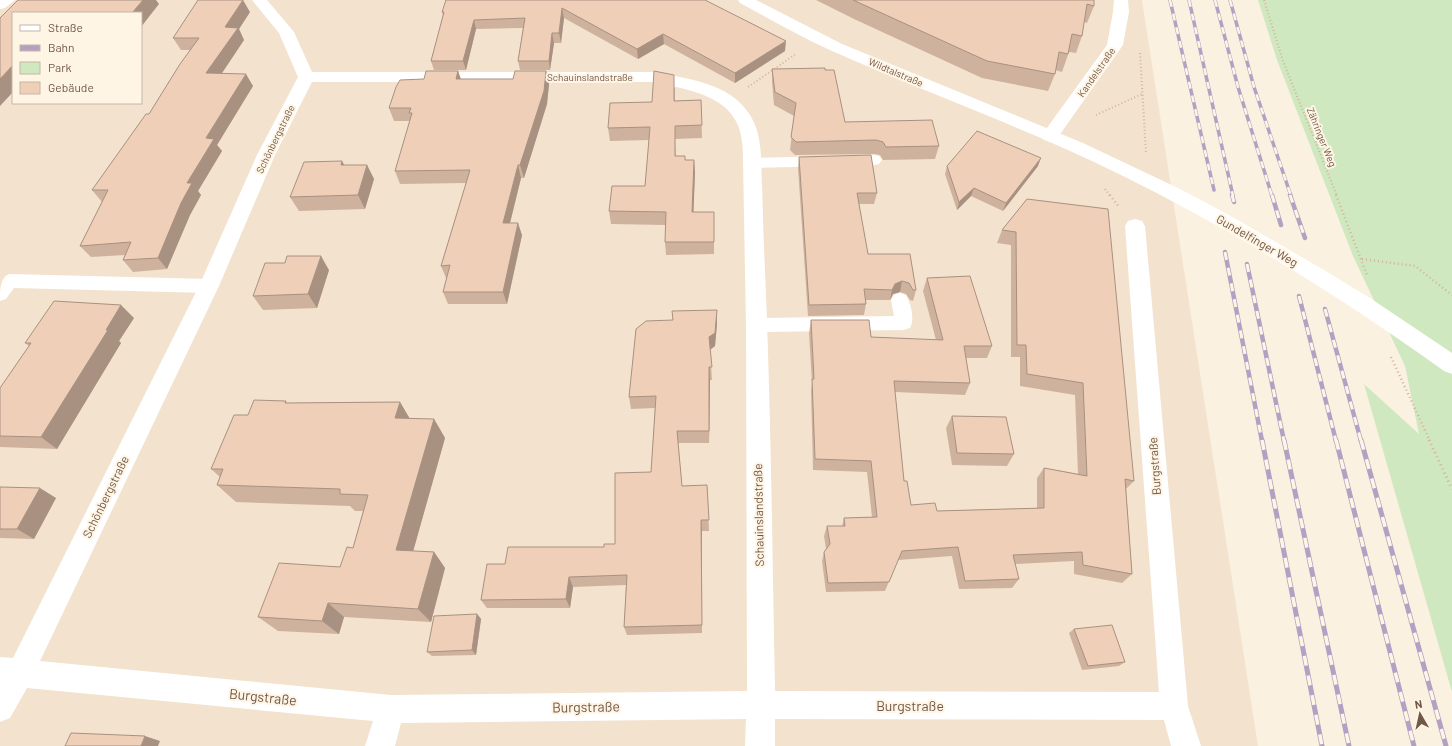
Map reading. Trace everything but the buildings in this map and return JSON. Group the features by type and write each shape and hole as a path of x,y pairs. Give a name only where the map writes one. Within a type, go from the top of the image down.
{"street":[{"path":"0,5 8,0"},
{"path":"259,0 286,32 306,77"},
{"name":"Wildtalstraße","path":"745,0 836,47 1050,136"},
{"name":"Kandelstraße","path":"1050,136 1115,45 1121,12 1121,0"},
{"name":"Schauinslandstraße","path":"306,77 651,77 699,86 728,102 742,116 749,137 753,163 761,705 760,746"},
{"name":"Schönbergstraße","path":"0,708 10,672 209,286 266,155 306,77"},
{"name":"Gundelfinger Weg","path":"1050,136 1113,163 1233,226 1324,280 1410,334 1452,365"},
{"name":"Burgstraße","path":"1135,226 1174,706 1186,746"},
{"name":"Burgstraße","path":"10,672 391,709 761,705 1174,706"},
{"path":"380,746 391,709"}],"lane":[{"path":"753,163 874,160"},
{"path":"0,294 9,281 209,286"},
{"path":"756,325 904,322 900,300"}],"path":[{"name":"Zähringer Weg","path":"1264,0 1283,61 1362,258 1368,280"},
{"path":"1140,50 1146,156"},
{"path":"728,102 798,52"},
{"path":"1105,189 1135,226"},
{"path":"1362,258 1415,266 1452,295"},
{"path":"1388,351 1452,489"}],"shaded area":[{"path":"0,0 1142,0 1258,746 0,746"}],"green space":[{"path":"1258,0 1452,0 1452,692 1364,384 1419,434 1405,366 1353,256 1277,60"}],"railway":[{"path":"1170,0 1214,190"},
{"path":"1189,0 1233,196"},
{"path":"1215,0 1238,87 1272,196"},
{"path":"1230,0 1254,87 1291,196"},
{"path":"1232,195 1234,202"},
{"path":"1272,195 1281,225"},
{"path":"1290,195 1305,238"},
{"path":"1225,252 1262,441"},
{"path":"1247,264 1284,441"},
{"path":"1299,296 1336,441"},
{"path":"1325,309 1361,441"},
{"path":"1262,440 1322,746"},
{"path":"1284,440 1349,746"},
{"path":"1336,440 1414,746"},
{"path":"1361,440 1446,746"}]}
